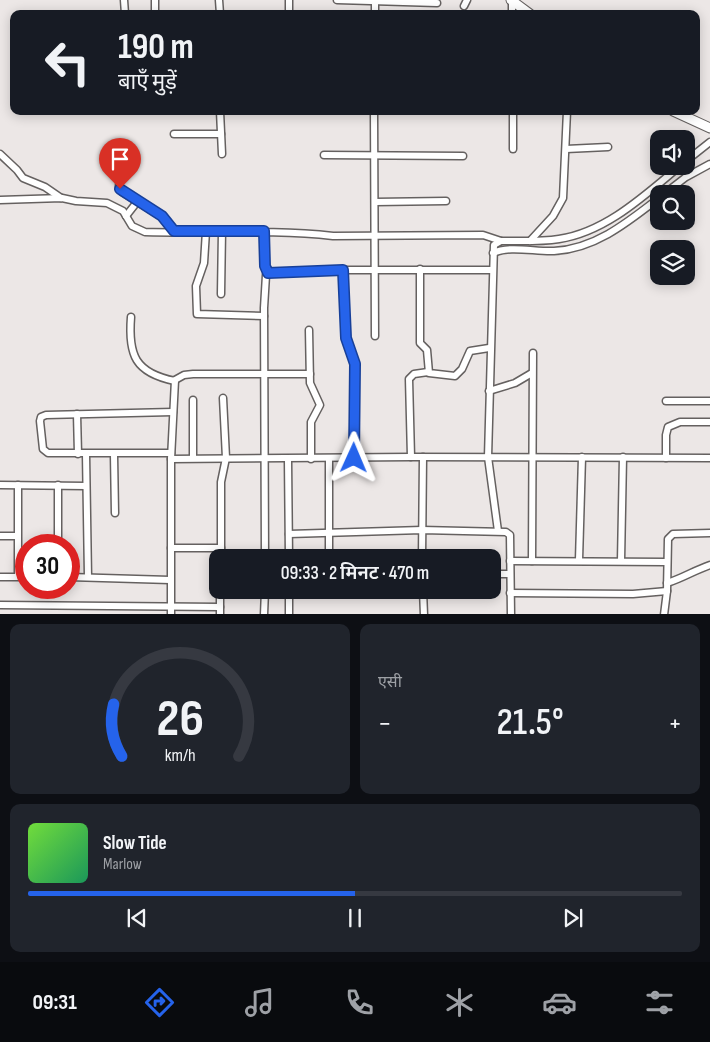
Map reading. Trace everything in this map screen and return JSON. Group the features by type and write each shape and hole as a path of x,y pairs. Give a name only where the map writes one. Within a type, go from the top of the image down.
{"street":[{"path":"337,0 438,3"},
{"path":"512,0 525,10"},
{"path":"220,115 222,154"},
{"path":"374,115 375,202 373,234 375,336"},
{"path":"513,115 513,149"},
{"path":"530,241 553,216 561,203 567,115"},
{"path":"682,115 710,128"},
{"path":"174,134 221,134"},
{"path":"695,154 710,142"},
{"path":"566,149 608,147"},
{"path":"0,154 18,170 23,178 45,186 61,198"},
{"path":"324,155 463,156"},
{"path":"676,185 710,164"},
{"path":"0,200 61,198 111,204 119,208 132,226 140,231 309,232 333,236 373,234 483,235 501,240 530,241 566,238 592,228 625,210 669,175"},
{"path":"120,177 120,189 137,202 162,216 174,231"},
{"path":"375,202 446,201"},
{"path":"126,216 137,202"},
{"path":"493,253 503,250 555,251 586,244 618,229 650,205"},
{"path":"206,231 204,263 196,286 197,314 264,316"},
{"path":"221,294 222,231"},
{"path":"264,231 265,266 268,273 265,279 264,316 266,374 265,549"},
{"path":"498,531 488,457 493,253 494,245 501,240"},
{"path":"268,273 343,270 492,270"},
{"path":"343,270 346,338 355,364 354,458"},
{"path":"420,270 420,343 427,350 428,372"},
{"path":"131,317 129,342 134,357 152,376 175,381 178,378 193,374 310,374"},
{"path":"309,330 311,387 320,403 318,411 311,422 311,459"},
{"path":"411,457 409,378 414,374 428,372 455,376 462,370 470,351 490,348"},
{"path":"532,353 532,561"},
{"path":"489,391 515,383 532,373"},
{"path":"171,614 171,456 175,381"},
{"path":"171,548 221,548 222,479 226,458 223,398"},
{"path":"193,400 193,458"},
{"path":"666,401 710,401"},
{"path":"173,412 43,416 40,421 40,429 45,451 78,454 266,460 411,457 710,458"},
{"path":"77,414 78,454"},
{"path":"666,458 668,427 680,422 710,422"},
{"path":"86,454 88,578"},
{"path":"114,455 115,513"},
{"path":"422,549 423,457"},
{"path":"579,560 582,457"},
{"path":"621,561 623,457"},
{"path":"329,459 329,549"},
{"path":"288,460 289,549"},
{"path":"0,485 86,486"},
{"path":"17,534 18,485"},
{"path":"58,485 58,534"},
{"path":"290,534 422,530 506,532 510,535 510,614"},
{"path":"664,614 667,591 667,544 671,535 710,533"},
{"path":"0,536 15,536"},
{"path":"510,561 666,562"},
{"path":"667,583 682,578 694,570 710,565"},
{"path":"501,574 510,574"},
{"path":"0,576 15,576"},
{"path":"80,578 170,580"},
{"path":"510,593 633,594 667,591"},
{"path":"264,614 265,599"},
{"path":"289,599 289,614"},
{"path":"423,599 424,614"},
{"path":"0,606 171,607 220,611"}],"route":[{"path":"120,189 137,202 162,216 174,231 264,231 265,266 268,273 343,270 346,338 355,364 354,458"}]}
